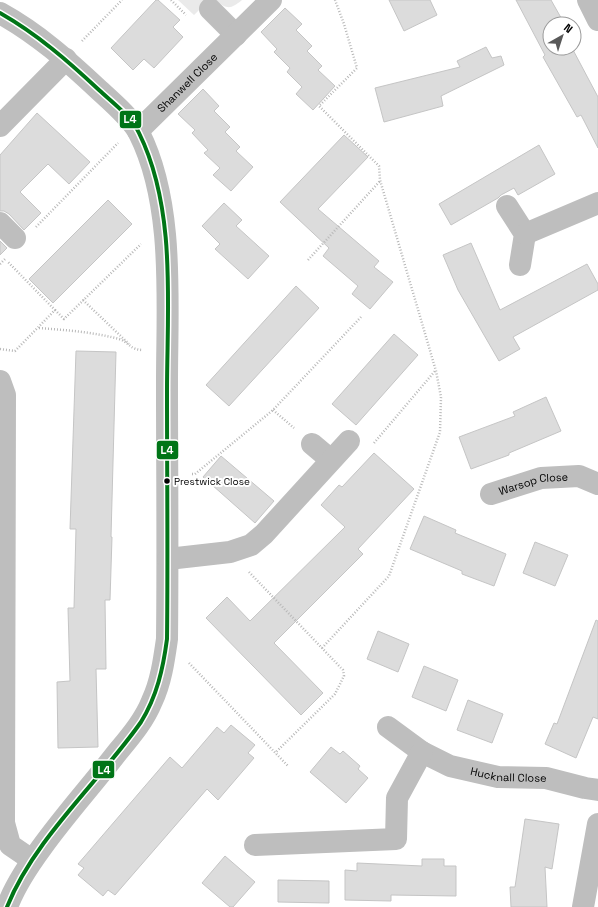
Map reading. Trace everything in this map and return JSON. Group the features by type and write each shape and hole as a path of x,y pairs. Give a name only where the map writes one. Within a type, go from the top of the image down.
{"street":[{"name":"Shanwell Close","path":"136,129 271,0"},
{"path":"588,0 598,20"},
{"path":"210,9 236,35"},
{"path":"0,13 35,35 66,59 117,106 136,129 152,162 161,202 166,269 167,350 167,639 162,671 152,701 139,726 96,780 56,826 32,860 9,900"},
{"path":"0,126 66,59"},
{"path":"525,234 598,204"},
{"path":"507,206 525,234 520,265"},
{"path":"0,223 19,241"},
{"path":"0,381 5,395 4,823 10,845 32,860"},
{"path":"168,559 230,552 251,545 264,534 349,441"},
{"path":"312,444 331,460"},
{"name":"Warsop Close","path":"492,494 541,478 579,476 598,484"},
{"name":"Hucknall Close","path":"388,727 422,752 450,766 498,777 546,778 598,790"},
{"path":"255,845 396,839 397,798 422,752"},
{"path":"583,907 598,824"}],"path":[{"path":"66,59 122,0"},
{"path":"322,648 389,576 440,432 440,397 436,371 380,180 379,166 318,106 356,68 344,24 335,0"},
{"path":"0,264 19,241 136,129"},
{"path":"308,260 380,180"},
{"path":"5,259 64,319 163,222"},
{"path":"83,300 136,350"},
{"path":"0,349 15,351 55,310"},
{"path":"168,479 195,474 273,410 361,317"},
{"path":"38,328 94,333 121,340 136,350 167,350"},
{"path":"372,446 436,371"},
{"path":"230,552 343,670 344,676 335,694 275,753"},
{"path":"167,639 288,766"}],"shaded area":[{"path":"178,0 209,0 194,15"},
{"path":"216,0 242,0 232,7 226,7"}],"building":[{"path":"156,0 158,0 180,20 173,27 183,37 154,68 144,59 133,70 111,48"},
{"path":"389,0 430,0 437,15 404,31"},
{"path":"516,0 551,0 560,16 542,16 542,49"},
{"path":"285,8 302,24 296,30 312,46 307,51 322,66 318,70 335,86 313,110 296,94 302,87 287,72 290,68 274,52 277,49 261,32"},
{"path":"486,47 492,58 501,56 504,65 441,96 443,106 384,122 375,88 460,67 457,61"},
{"path":"576,56 598,97 598,148 581,115 577,117 543,57"},
{"path":"203,89 219,106 214,111 230,127 225,132 240,147 236,151 253,167 231,191 213,175 220,168 204,153 208,150 192,133 195,130 178,114"},
{"path":"37,113 90,162 69,184 48,164 20,192 41,213 24,230 9,214 4,211 0,211 0,155"},
{"path":"344,135 368,157 318,209 379,261 374,267 393,282 370,309 352,294 358,286 323,256 329,248 280,202"},
{"path":"539,145 555,174 518,195 514,188 451,225 439,204"},
{"path":"108,200 132,224 53,303 29,279"},
{"path":"224,203 242,220 236,226 269,256 248,279 215,249 220,244 202,226"},
{"path":"0,241 7,248 0,255"},
{"path":"471,243 500,310 587,264 598,284 598,290 513,337 520,349 499,361 458,290 443,255"},
{"path":"296,286 319,308 229,406 206,385"},
{"path":"394,334 418,355 356,425 332,404"},
{"path":"76,351 116,352 110,600 105,600 106,669 96,669 98,747 58,748 57,682 70,681 68,608 74,608 76,529 70,529"},
{"path":"546,397 561,431 509,453 509,455 471,469 459,437 515,416 513,412"},
{"path":"374,453 414,489 358,549 363,554 274,643 323,693 301,715 206,618 227,597 250,621 345,527 321,505 339,485 342,487"},
{"path":"221,456 274,501 255,523 203,477"},
{"path":"424,516 456,530 455,533 506,554 494,586 462,574 462,571 410,549"},
{"path":"535,542 568,555 555,586 523,573"},
{"path":"596,620 598,621 598,719 593,717 576,758 545,744 554,723 557,724"},
{"path":"378,631 409,644 398,672 367,659"},
{"path":"424,666 458,680 446,711 412,697"},
{"path":"468,700 503,714 492,743 457,730"},
{"path":"231,725 255,745 248,753 254,758 218,800 207,789 115,895 108,890 103,896 78,875 84,868 78,864 170,757 182,768 217,727 224,733"},
{"path":"331,747 340,754 343,751 360,766 358,769 368,778 346,803 310,772"},
{"path":"525,819 559,824 552,869 545,867 547,907 511,907 510,887 515,887"},
{"path":"225,856 255,882 233,907 230,907 202,883"},
{"path":"422,859 444,859 444,866 456,866 456,896 391,895 391,901 345,900 345,870 357,871 357,863 422,866"},
{"path":"278,880 329,881 329,903 278,902"}],"transit line":[{"name":"L4","path":"0,13 27,30 64,58 121,110 136,127 151,163 159,194 165,227 168,293 167,639 164,661 155,692 147,712 141,722 106,767 50,834 33,858 7,907"}],"place":[{"name":"Prestwick Close","path":"167,481"}]}
